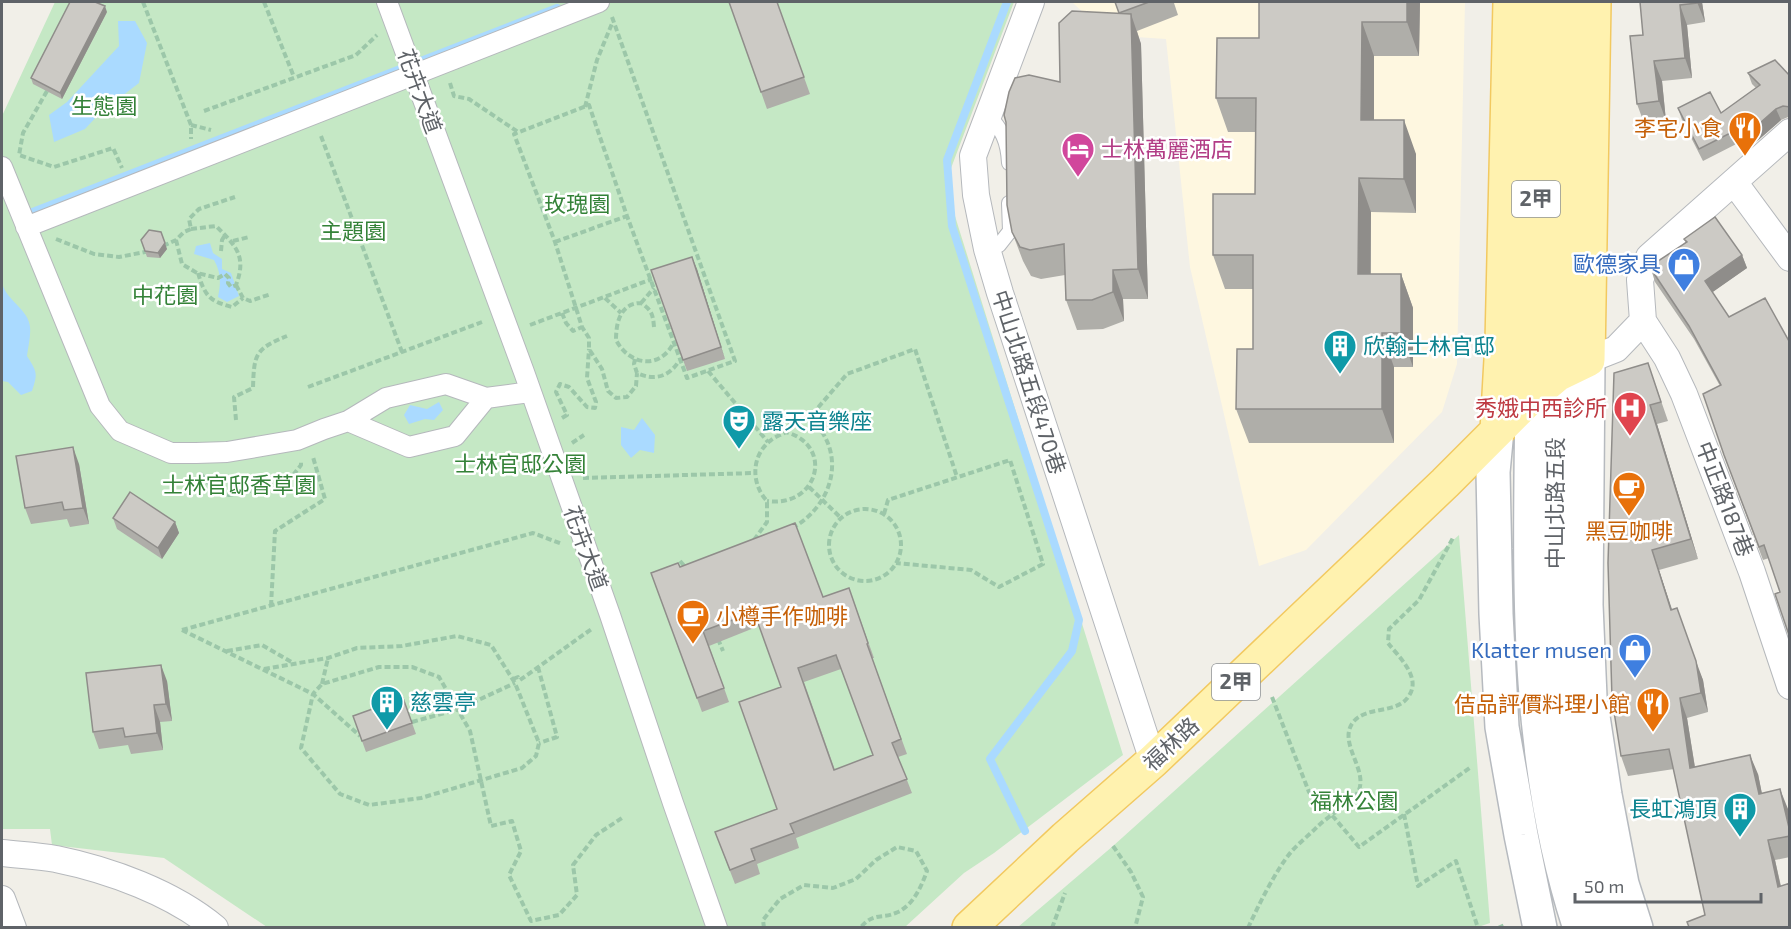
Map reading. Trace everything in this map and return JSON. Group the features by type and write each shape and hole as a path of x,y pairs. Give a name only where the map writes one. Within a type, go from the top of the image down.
{"main road":[{"name":"中山北路五段","path":"1510,2 1550,121 1588,360 1586,605 1590,697 1622,884 1636,927"},
{"name":"中山北路五段","path":"1539,2 1550,121 1557,375 1555,607 1559,698 1572,796 1593,887 1606,927"},
{"name":"中山北路五段","path":"1564,2 1550,121 1532,396 1531,618 1537,714 1552,822 1572,905 1580,927"},
{"name":"中山北路五段","path":"1540,927 1502,727 1496,614 1493,484 1502,342 1550,121 1594,2"},
{"path":"1557,375 1588,360"},
{"name":"2甲","path":"1497,430 1557,375"},
{"name":"福林路","path":"969,927 1065,837 1153,761 1445,483 1497,430"}],"street":[{"name":"花卉大道","path":"387,2 506,323 610,615 672,803 717,927"},
{"name":"中山北路五段470巷","path":"1031,2 973,156 976,195 987,249 1153,761"},
{"path":"26,227 413,75 604,6"},
{"path":"1588,360 1616,349 1643,321 1640,280 1649,257 1790,132"},
{"path":"2,167 100,406 120,431 171,453 227,452 302,438 348,422 386,398 446,384 486,398 530,392"},
{"path":"1734,182 1790,258"},
{"name":"中正路187巷","path":"1643,321 1667,357 1684,394 1752,572 1790,686"},
{"path":"348,422 409,447 455,436 486,398"},
{"path":"2,853 56,860 140,883 205,919 215,927"},
{"path":"2,899 12,927"}],"lane":[{"path":"987,249 999,245 1010,231 1008,152 1002,130 988,114"}],"path":[{"path":"143,2 191,124 191,146 198,159"},
{"path":"264,2 294,77"},
{"path":"567,415 556,392 560,384 569,387 587,407 595,408 596,402 587,378 589,338 582,327 555,242 514,134 589,105 687,378 735,361 613,21 604,6"},
{"path":"204,111 356,55 393,21"},
{"path":"585,107 597,60 613,21"},
{"path":"449,84 454,96 469,99 518,132"},
{"path":"47,91 23,133 19,155 54,167 113,148 130,185"},
{"path":"191,124 212,130"},
{"path":"321,135 402,352"},
{"path":"191,229 189,219 199,209 235,197"},
{"path":"555,242 627,216"},
{"path":"26,227 94,254 119,257 154,250 176,240 191,229 216,226 233,241 242,269 236,285 243,298 250,301 272,294"},
{"path":"221,251 225,235"},
{"path":"233,241 249,237"},
{"path":"176,240 182,264 197,273 218,278 225,274 229,278 228,283 231,287 236,285"},
{"path":"691,265 700,261"},
{"path":"197,273 203,291 216,303 232,307 243,298"},
{"path":"308,387 402,352 506,323 562,313 661,276"},
{"path":"654,287 641,303 628,305 621,313 615,340 626,354 647,362 656,361 667,355 674,344"},
{"path":"604,298 621,313"},
{"path":"641,303 653,313 654,327"},
{"path":"562,313 566,323 573,331 582,327"},
{"path":"236,420 234,398 253,388 254,360 267,344 287,336"},
{"path":"589,349 602,369 608,391 616,398 627,397 636,386 635,358"},
{"path":"786,432 786,425 809,418 847,374 915,349 957,477"},
{"path":"637,373 646,377 659,377 673,371 680,360"},
{"path":"708,371 768,442"},
{"path":"784,533 801,524 817,510 828,492 832,472 830,452 822,433 809,418"},
{"path":"758,544 749,547 767,522 766,501 758,492 755,473 757,463 768,442 786,432 798,435 807,442 813,453 814,476 809,487 790,501 766,501"},
{"path":"196,453 201,476 214,490 229,495 249,491 267,491 286,484 301,465 302,438"},
{"path":"271,606 275,531 325,499 302,438"},
{"path":"884,514 888,500 1010,460 1043,564 999,587 970,570 897,563"},
{"path":"561,479 755,473"},
{"path":"809,487 841,518"},
{"path":"873,509 884,514 898,530 901,541 901,552 897,563 880,578 857,580 847,576 838,569 829,548 834,527 850,512 873,509"},
{"path":"360,736 312,694 182,630 533,533 563,544"},
{"path":"1248,927 1257,907 1292,852 1331,814 1357,794 1361,777 1351,750 1349,733 1354,721 1364,714 1400,705 1410,696 1414,685 1412,676 1388,644 1389,629 1419,600 1454,536"},
{"path":"680,561 690,574"},
{"path":"412,722 459,709 518,677 520,680 610,615"},
{"path":"715,632 723,651"},
{"path":"264,669 328,658 357,648 402,646 457,636 491,645 514,681 539,743 536,756 522,768 482,779 421,798 369,806 340,794 301,748 312,694 322,684 379,667 412,667 439,677 470,731 482,779 491,826 512,821 521,850 509,876 531,921 559,915 577,895 573,865 596,835 622,818"},
{"path":"227,651 262,645 295,664"},
{"path":"322,684 328,658"},
{"path":"538,667 557,737 539,743"},
{"path":"1272,697 1308,792 1331,814 1359,848 1471,767"},
{"path":"1404,814 1418,886 1456,861 1478,927"},
{"path":"1113,846 1131,872 1143,897 1136,927"},
{"path":"764,927 763,920 780,899 804,885 833,888 856,879 876,860 897,847 916,851 927,871 919,893 898,912 868,918 860,927"},
{"path":"1052,927 1065,892"},
{"path":"1498,927 1505,925"}],"shaded area":[{"name":"欣翰士林官邸","path":"1072,2 1465,2 1457,364 1442,412 1306,550 1259,566 1190,267 1166,39 1107,35"}],"green space":[{"name":"士林官邸公園","path":"55,2 1014,2 945,184 1123,755 994,853 964,873 905,927 267,927 164,858 52,845 50,829 2,829 2,116"},
{"name":"福林公園","path":"1459,535 1490,923 1475,928 1018,927 1113,846"}],"water":[{"path":"118,21 135,21 147,43 139,83 100,113 85,129 54,142 49,115 67,102 119,46"},
{"path":"210,243 213,253 222,259 222,269 231,273 239,296 227,302 218,297 220,278 214,260 194,254 196,246"},
{"path":"2,283 8,295 29,321 30,338 27,356 35,369 36,376 32,391 21,395 8,382 2,381"},
{"path":"439,402 443,410 434,420 425,419 409,424 404,415 410,405 427,409"},
{"path":"642,418 655,435 654,453 640,450 631,458 621,445 621,427 634,430"}],"building":[{"path":"70,2 95,2 105,6 60,93 31,78"},
{"path":"729,2 777,2 804,77 761,92"},
{"path":"1115,2 1149,2 1119,13"},
{"path":"1259,2 1407,2 1407,22 1362,22 1361,120 1404,120 1404,179 1359,178 1358,274 1401,274 1401,333 1382,333 1382,409 1236,409 1237,349 1253,349 1253,255 1213,255 1213,194 1255,194 1256,98 1216,98 1217,38 1259,38"},
{"path":"1640,2 1698,3 1680,5 1685,58 1654,61 1659,101 1637,104 1630,36 1643,35"},
{"name":"士林萬麗酒店","path":"1072,11 1131,14 1138,269 1113,270 1113,292 1092,300 1066,300 1064,244 1030,250 1020,247 1012,232 1007,205 1004,115 1009,92 1015,78 1029,75 1060,82 1059,23"},
{"path":"1775,60 1790,76 1790,107 1783,106 1776,109 1752,130 1748,124 1699,149 1678,108 1710,92 1721,113 1760,85 1748,73"},
{"path":"1715,217 1742,255 1705,281 1729,317 1765,298 1790,343 1790,638 1775,594 1780,592 1764,545 1759,547 1703,394 1721,385 1689,326 1651,269 1652,265 1687,242 1684,239"},
{"path":"149,230 161,232 165,243 158,253 145,251 141,240"},
{"path":"692,257 721,347 683,360 651,270"},
{"path":"1648,363 1661,402 1650,405 1691,539 1652,550 1671,610 1677,608 1696,661 1701,693 1680,698 1690,768 1750,755 1759,794 1780,789 1790,836 1768,840 1778,887 1790,883 1790,927 1689,927 1687,922 1705,915 1669,749 1621,756 1612,699 1608,563 1614,373"},
{"path":"73,447 83,508 64,510 62,502 25,508 16,456"},
{"path":"130,492 175,522 158,548 113,518"},
{"path":"795,523 823,597 849,588 901,739 892,743 907,779 790,824 794,833 751,849 755,860 730,870 715,832 777,809 739,702 781,687 754,612 703,631 724,688 697,698 651,573 678,563 680,567","holes":["836,655 873,755 834,770 798,668"]},
{"path":"161,665 166,704 154,705 157,733 125,737 123,728 93,732 86,673"},
{"path":"403,698 412,723 362,741 353,716"}],"waterway":[{"path":"1007,2 947,160 952,226 1079,620 1072,651 990,759 1025,831"},
{"path":"30,213 557,8"}],"place":[{"name":"李宅小食","path":"1745,157"},
{"name":"士林萬麗酒店","path":"1078,178"},
{"name":"歐德家具","path":"1684,293"},
{"name":"欣翰士林官邸","path":"1340,375"},
{"name":"秀娥中西診所","path":"1630,437"},
{"name":"露天音樂座","path":"739,450"},
{"name":"黑豆咖啡","path":"1629,517"},
{"name":"小樽手作咖啡","path":"693,645"},
{"name":"Klatter musen","path":"1635,679"},
{"name":"慈雲亭","path":"387,731"},
{"name":"佶品評價料理小館","path":"1653,733"},
{"name":"長虹鴻頂","path":"1740,838"}],"park label":[{"name":"生態園","path":"104,106"},
{"name":"玫瑰園","path":"577,204"},
{"name":"主題園","path":"353,231"},
{"name":"中花園","path":"165,295"},
{"name":"士林官邸香草園","path":"239,485"}]}
